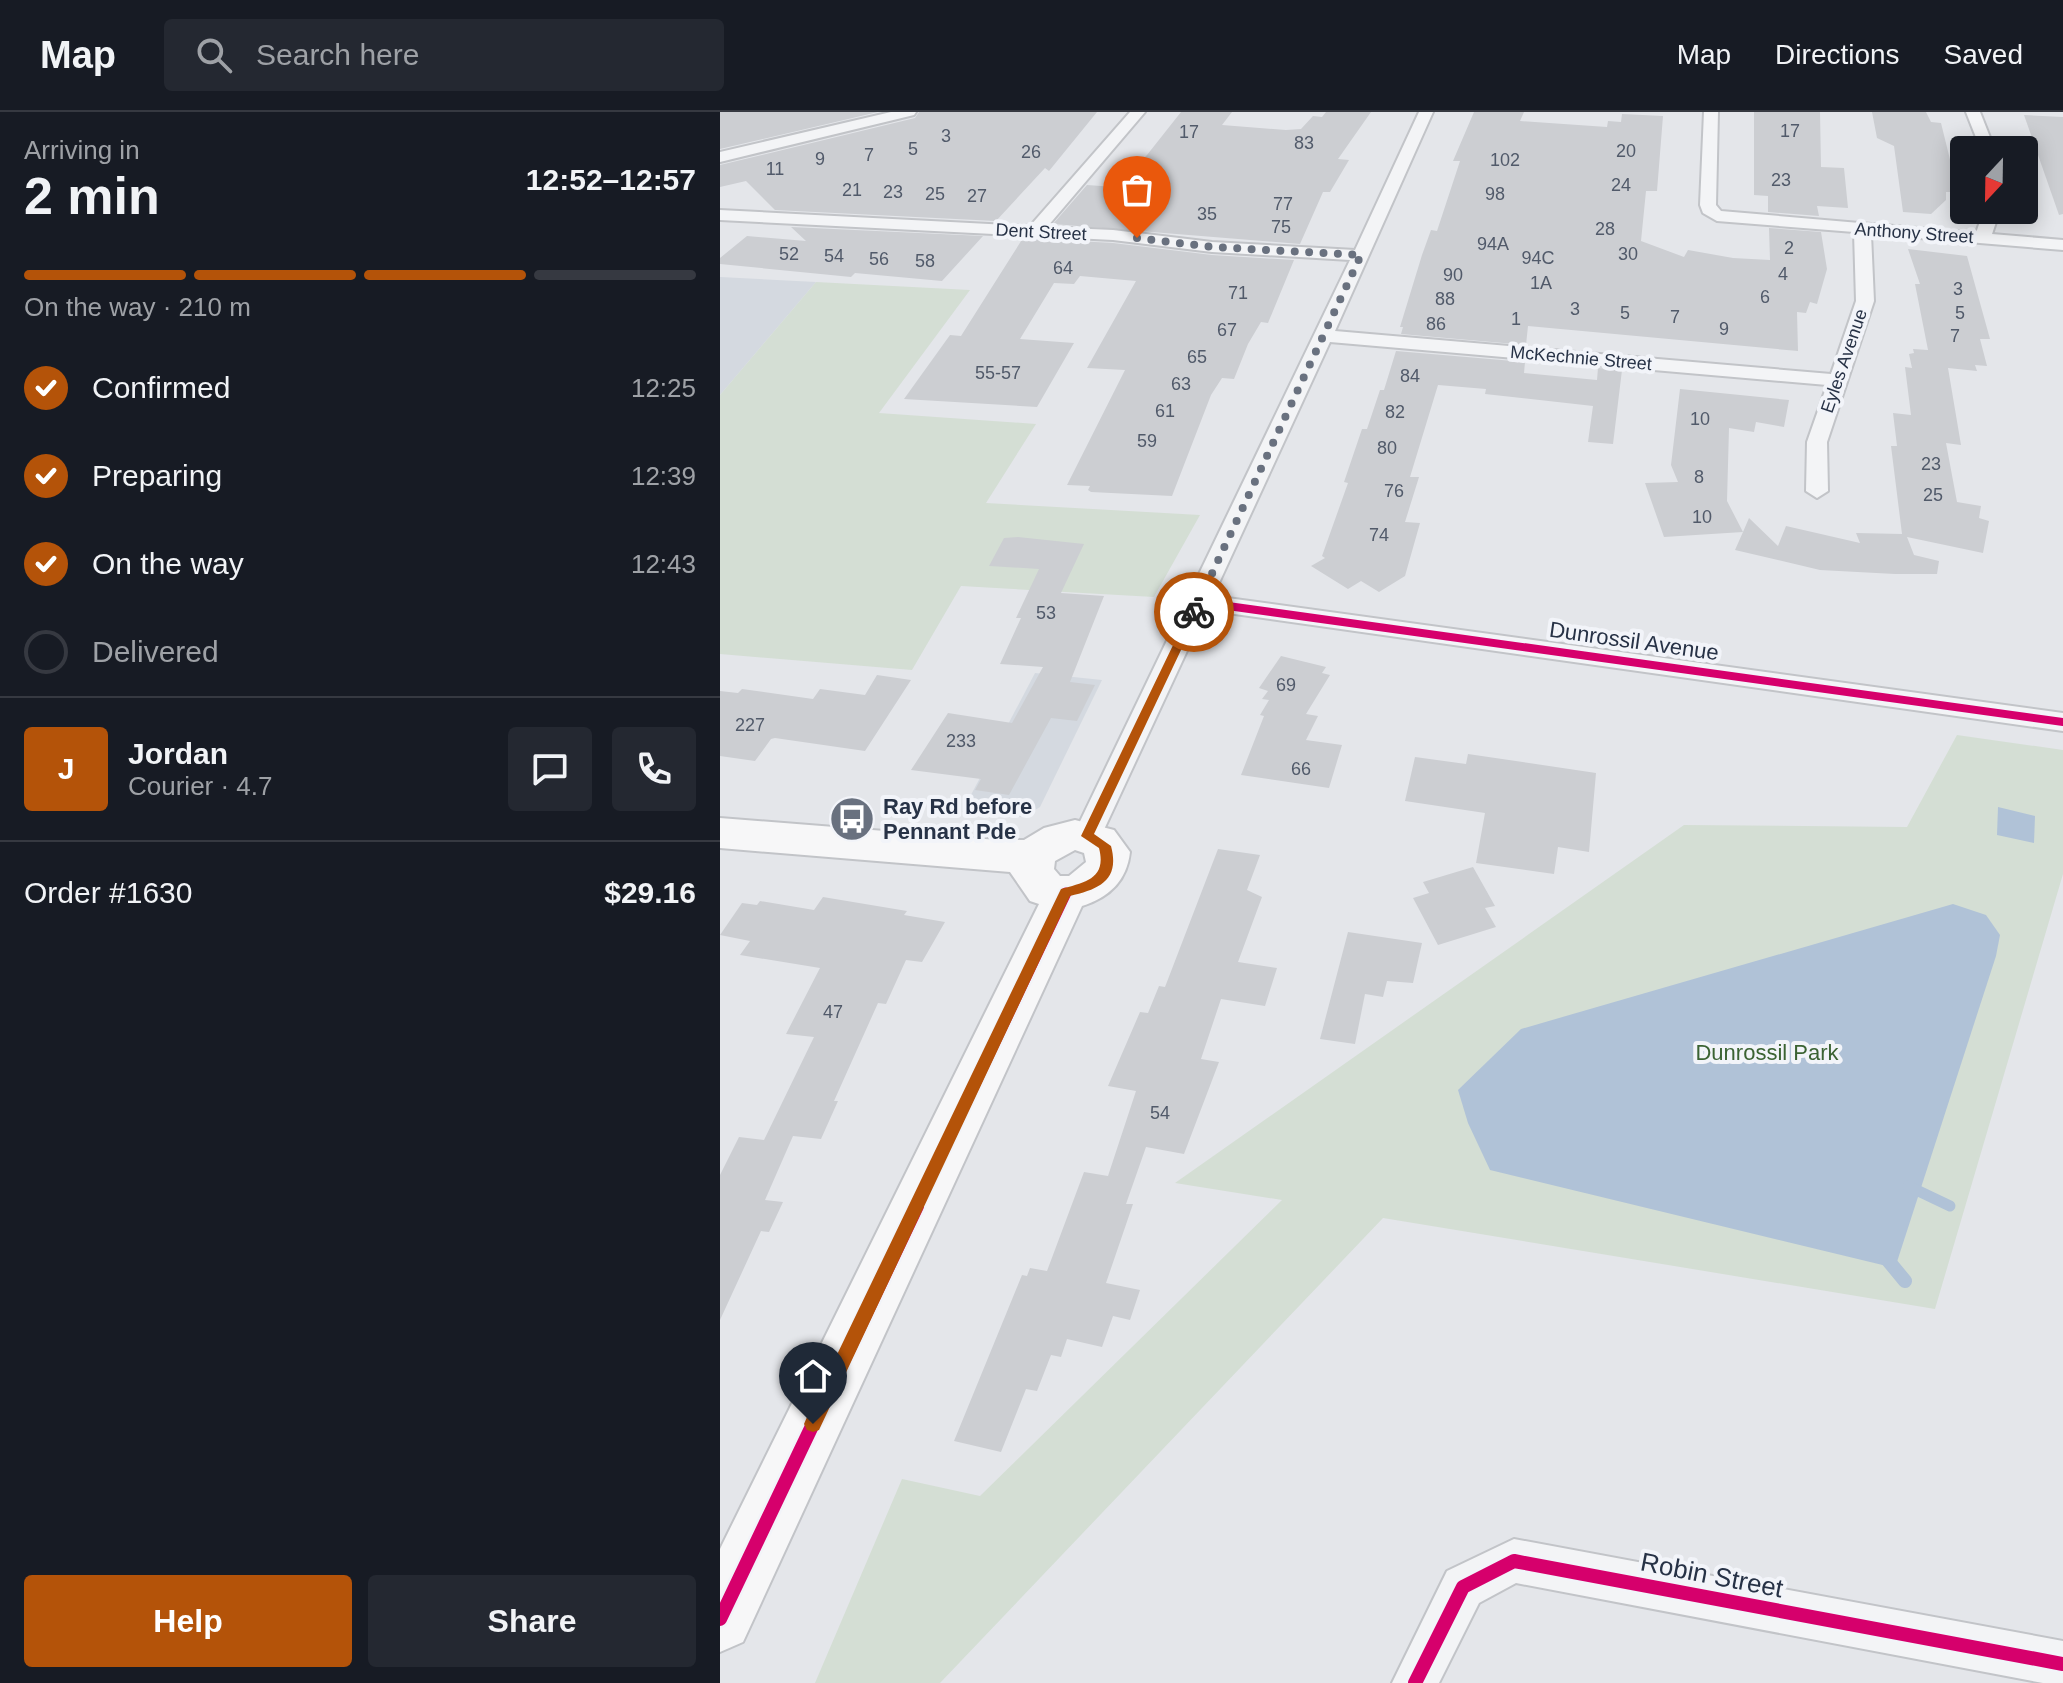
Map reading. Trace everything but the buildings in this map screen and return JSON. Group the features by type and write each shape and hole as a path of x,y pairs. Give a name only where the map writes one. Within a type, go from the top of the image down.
{"street":[{"path":"720,157 908,112"},
{"path":"1034,231 1138,112"},
{"path":"720,833 998,856 1090,886 1106,872 1109,862 1105,846 1087,836 1324,336 1426,112"},
{"name":"Anthony Street","path":"1711,112 1708,205 1712,220 2063,245"},
{"path":"1973,112 1982,136"},
{"name":"Dent Street","path":"720,215 1113,235 1212,247 1361,255"},
{"path":"1982,238 1987,224"},
{"name":"Eyles Avenue","path":"1817,491 1817,442 1865,301 1862,229"},
{"name":"McKechnie Street","path":"1324,336 1837,380"},
{"name":"Dunrossil Avenue","path":"1199,602 2063,722"},
{"path":"720,1619 1050,874"},
{"name":"Robin Street","path":"1415,1683 1463,1587 1514,1561 2063,1664"}],"shaded area":[{"path":"720,277 816,282 720,395"},
{"path":"1035,673 1102,680 1040,807 1023,817 962,812"}],"green space":[{"path":"816,282 970,290 879,413 1036,424 986,503 1200,515 1154,597 961,586 912,670 720,654 720,395"},
{"name":"Dunrossil Park","path":"1957,735 2063,750 2063,874 1935,1309 1383,1218 940,1683 815,1683 902,1479 980,1496 1282,1200 1175,1183 1684,825 1907,827"}],"water":[{"path":"1998,807 2035,816 2034,843 1997,835"},
{"path":"1953,904 1986,915 2000,935 1996,956 1895,1268 1490,1170 1468,1123 1458,1090 1521,1029"}],"waterway":[{"path":"1908,1186 1950,1206"},
{"path":"1886,1258 1905,1281"}],"cycle path":[{"path":"1199,602 2063,722"},
{"path":"720,1619 1066,893"},
{"path":"1415,1683 1463,1587 1514,1561 2063,1664"}],"way so far":[{"path":"1137,238 1212,247 1361,255 1194,612"}],"place":[{"name":"Ray Rd before Pennant Pde","path":"852,819"}],"route":[{"path":"813,1424 1066,893 1090,886 1106,872 1109,854 1105,846 1087,836 1194,612"}]}
